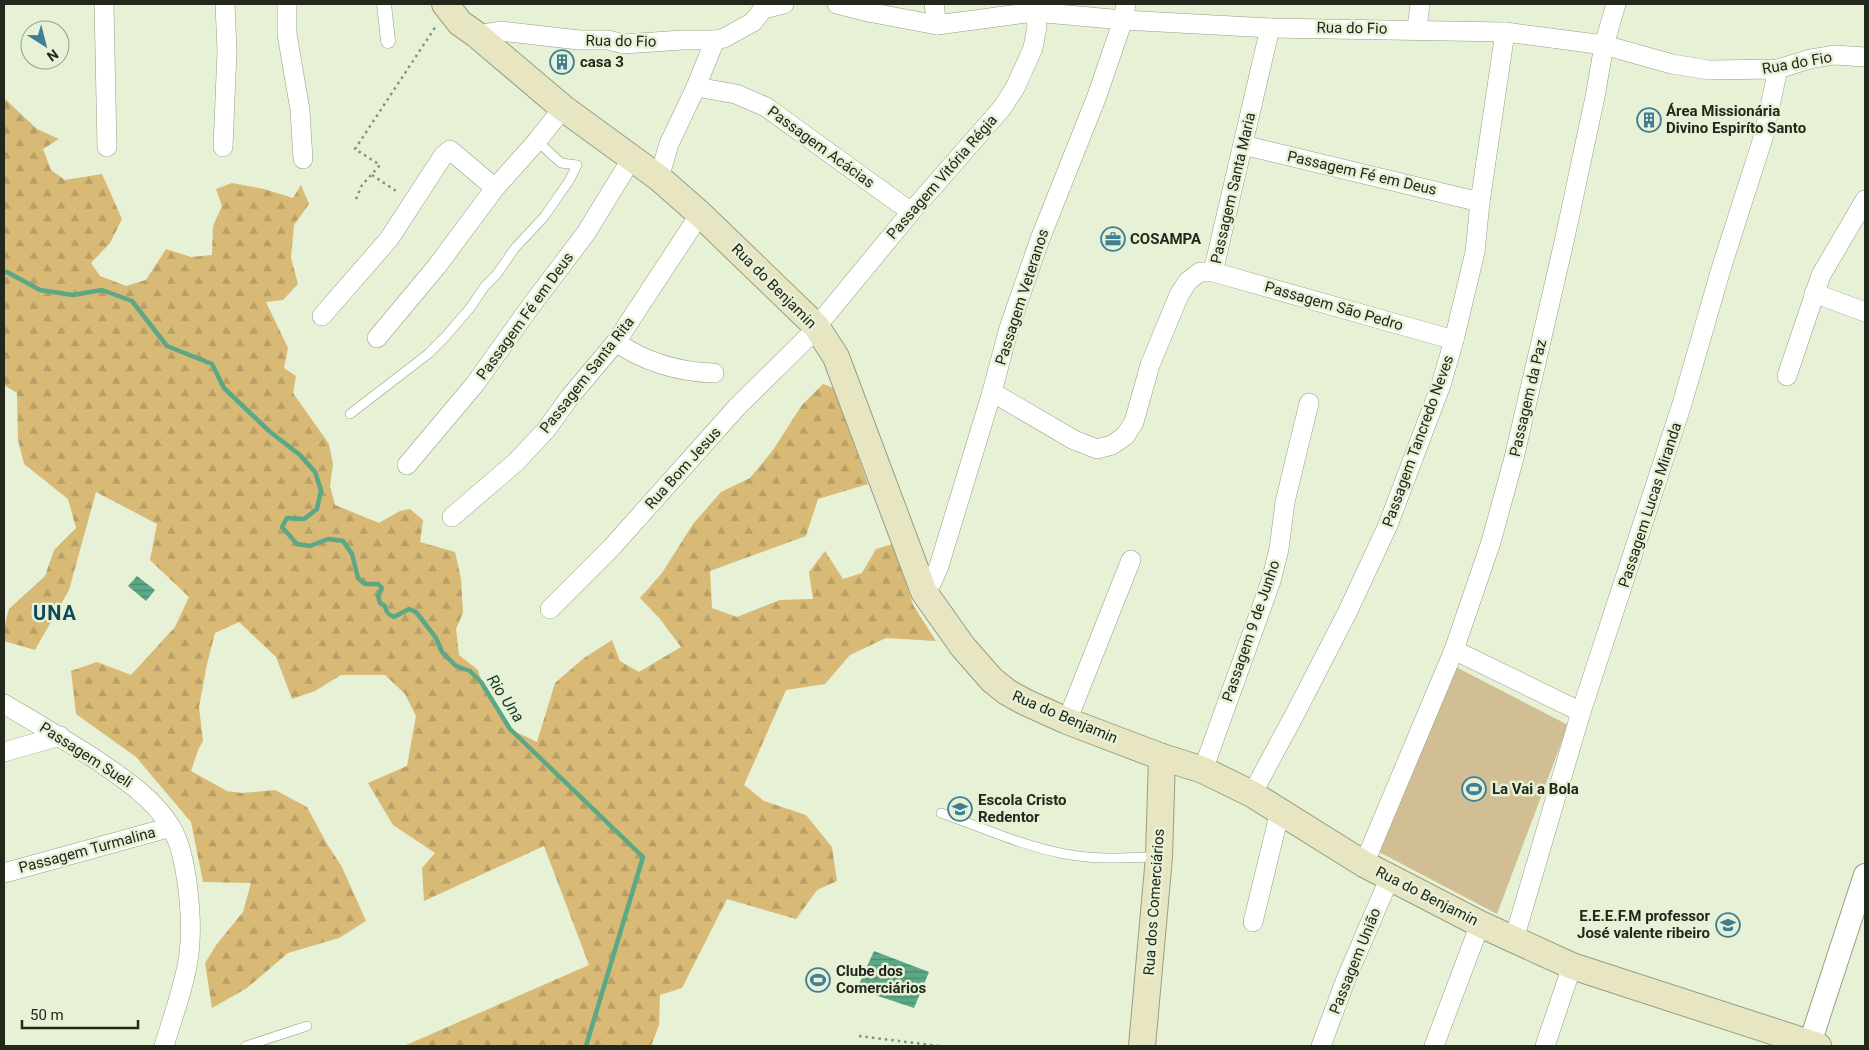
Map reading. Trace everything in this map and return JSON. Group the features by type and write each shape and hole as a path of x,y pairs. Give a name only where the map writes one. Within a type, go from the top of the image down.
{"main road":[{"name":"Rua do Benjamin","path":"457,18 563,108 659,178 700,214 816,326 836,358 924,592 963,647 992,680 1007,692 1067,721 1162,757 1203,770 1252,794 1364,864 1480,924 1572,966 1814,1045"},
{"name":"Rua dos Comerciários","path":"1142,1046 1159,857 1162,757"}],"street":[{"path":"104,4 107,147"},
{"path":"223,147 227,51 225,4"},
{"path":"287,4 287,34 300,110 303,159"},
{"path":"384,4 388,41"},
{"name":"Rua do Fio","path":"457,18 500,31 579,40 608,40 624,44 724,38 753,22 763,9 784,4"},
{"name":"Rua do Fio","path":"837,4 937,25 1034,8 1124,12 1270,28 1417,29 1505,32 1604,45 1672,64 1709,70 1778,69 1810,59 1834,55 1865,57"},
{"path":"934,4 937,25"},
{"path":"1417,29 1420,4"},
{"name":"Passagem da Paz","path":"1364,864 1454,650 1491,542 1514,458 1566,232 1595,97 1604,45 1616,4"},
{"name":"Passagem Vitória Régia","path":"816,326 911,212 1002,108 1018,81 1033,48 1037,26 1034,8"},
{"name":"Passagem Veteranos","path":"924,592 932,582 939,566 992,392 1009,328 1040,239 1096,96 1124,12"},
{"name":"Passagem Santa Maria","path":"992,392 1074,440 1097,449 1112,445 1125,436 1134,422 1150,365 1179,295 1188,281 1200,272 1213,272 1270,28"},
{"name":"Passagem Tancredo Neves","path":"1252,794 1342,622 1388,525 1441,385 1475,252 1480,202 1505,32"},
{"path":"659,178 669,144 696,87 715,40"},
{"name":"Passagem Lucas Miranda","path":"1514,939 1581,712 1682,404 1721,269 1764,138 1778,69"},
{"name":"Passagem Acácias","path":"696,87 736,94 766,107 911,212"},
{"path":"377,338 437,266 495,188 537,141 563,108"},
{"name":"Passagem Fé em Deus","path":"1243,145 1480,202"},
{"path":"322,316 389,239 443,156 450,150 495,188"},
{"name":"Passagem Fé em Deus","path":"407,465 475,384 586,233 632,158"},
{"path":"1787,376 1821,275 1865,200"},
{"name":"Passagem Santa Rita","path":"452,517 516,462 546,430 569,398 616,342 700,214"},
{"name":"Passagem São Pedro","path":"1213,272 1454,340"},
{"path":"1814,293 1865,312"},
{"name":"Rua Bom Jesus","path":"550,609 612,547 737,408 808,337 816,326"},
{"path":"616,342 636,355 657,364 694,372 714,373"},
{"name":"Passagem 9 de Junho","path":"1203,770 1271,581 1279,549 1285,502 1309,403"},
{"path":"1067,721 1131,560"},
{"path":"1454,650 1581,712"},
{"name":"Passagem Sueli","path":"4,704 60,736 132,783 155,806 171,827 179,843 186,873 189,954 164,1046"},
{"path":"4,752 60,736"},
{"path":"1253,922 1280,811"},
{"name":"Passagem Turmalina","path":"4,873 171,827"},
{"path":"1814,1045 1861,902 1865,875"},
{"name":"Passagem União","path":"1321,1046 1346,979 1390,876"},
{"path":"1434,1046 1480,924"},
{"path":"1545,1046 1572,966"}],"lane":[{"path":"350,414 428,354 446,336 497,274 515,248 544,217 569,181 577,164 561,164 537,141"},
{"path":"941,813 1028,844 1064,854 1100,858 1159,857"},
{"path":"246,1046 307,1026"}],"path":[{"path":"356,199 362,185 380,166 355,149 399,84 415,56 457,18"},
{"path":"372,175 397,192 417,196"},
{"path":"859,1036 939,1046"}],"shaded area":[{"path":"137,576 155,590 146,601 128,586"},
{"name":"La Vai a Bola","path":"1454,666 1568,725 1497,914 1379,852"},
{"path":"874,951 929,972 914,1008 857,989"}],"green space":[{"path":"4,98 37,129 59,139 43,149 51,170 65,180 102,174 122,219 110,243 91,263 100,276 126,286 146,280 166,249 191,257 212,255 213,226 222,206 216,189 232,183 264,189 293,198 301,185 309,204 294,225 291,258 298,284 283,300 266,302 288,348 284,368 296,376 293,393 329,444 333,464 330,486 335,505 379,523 400,511 410,509 423,520 420,542 455,552 461,579 463,613 456,629 459,655 478,670 482,682 510,729 537,742 555,683 584,658 612,640 620,661 639,672 681,647 660,619 640,598 662,573 693,524 721,492 750,478 773,450 802,405 823,384 834,388 868,484 818,499 806,536 710,571 712,608 737,617 780,600 813,599 809,572 825,551 843,579 862,573 876,549 893,544 913,605 936,641 886,638 850,655 825,684 786,690 744,785 764,801 806,815 832,847 837,881 817,890 796,919 727,899 682,988 660,995 659,1025 651,1046 404,1046 589,965 544,846 424,901 422,868 435,853 393,825 368,783 407,766 416,716 405,694 385,675 341,675 315,691 292,699 276,657 239,622 215,633 199,707 203,741 191,771 227,791 242,793 275,790 307,807 342,867 366,921 339,938 288,953 247,988 212,1008 205,963 217,944 243,912 251,883 203,882 191,822 136,757 76,714 71,671 97,662 131,675 175,627 189,597 150,560 157,524 96,492 69,590 35,650 4,641 4,628 9,609 45,576 54,550 76,528 68,499 24,464 18,440 17,393 4,385"}],"waterway":[{"name":"Rio Una","path":"4,272 40,290 73,295 102,290 132,301 167,346 212,364 224,388 269,431 300,455 315,472 321,490 317,509 304,519 287,518 282,527 297,544 310,546 328,539 343,541 352,554 358,578 365,584 378,584 382,588 378,596 380,603 385,606 387,612 394,617 409,609 416,612 436,638 442,652 456,666 470,671 481,682 510,729 643,857 586,1046"}],"place":[{"name":"casa 3","path":"562,62"},
{"name":"Área Missionária Divino Espiríto Santo","path":"1649,120"},
{"name":"COSAMPA","path":"1113,239"},
{"name":"La Vai a Bola","path":"1474,789"},
{"name":"Escola Cristo Redentor","path":"960,809"},
{"name":"E.E.E.F.M professor José valente ribeiro","path":"1728,925"},
{"name":"Clube dos Comerciários","path":"818,980"}],"district":[{"name":"UNA","path":"55,613"}]}
